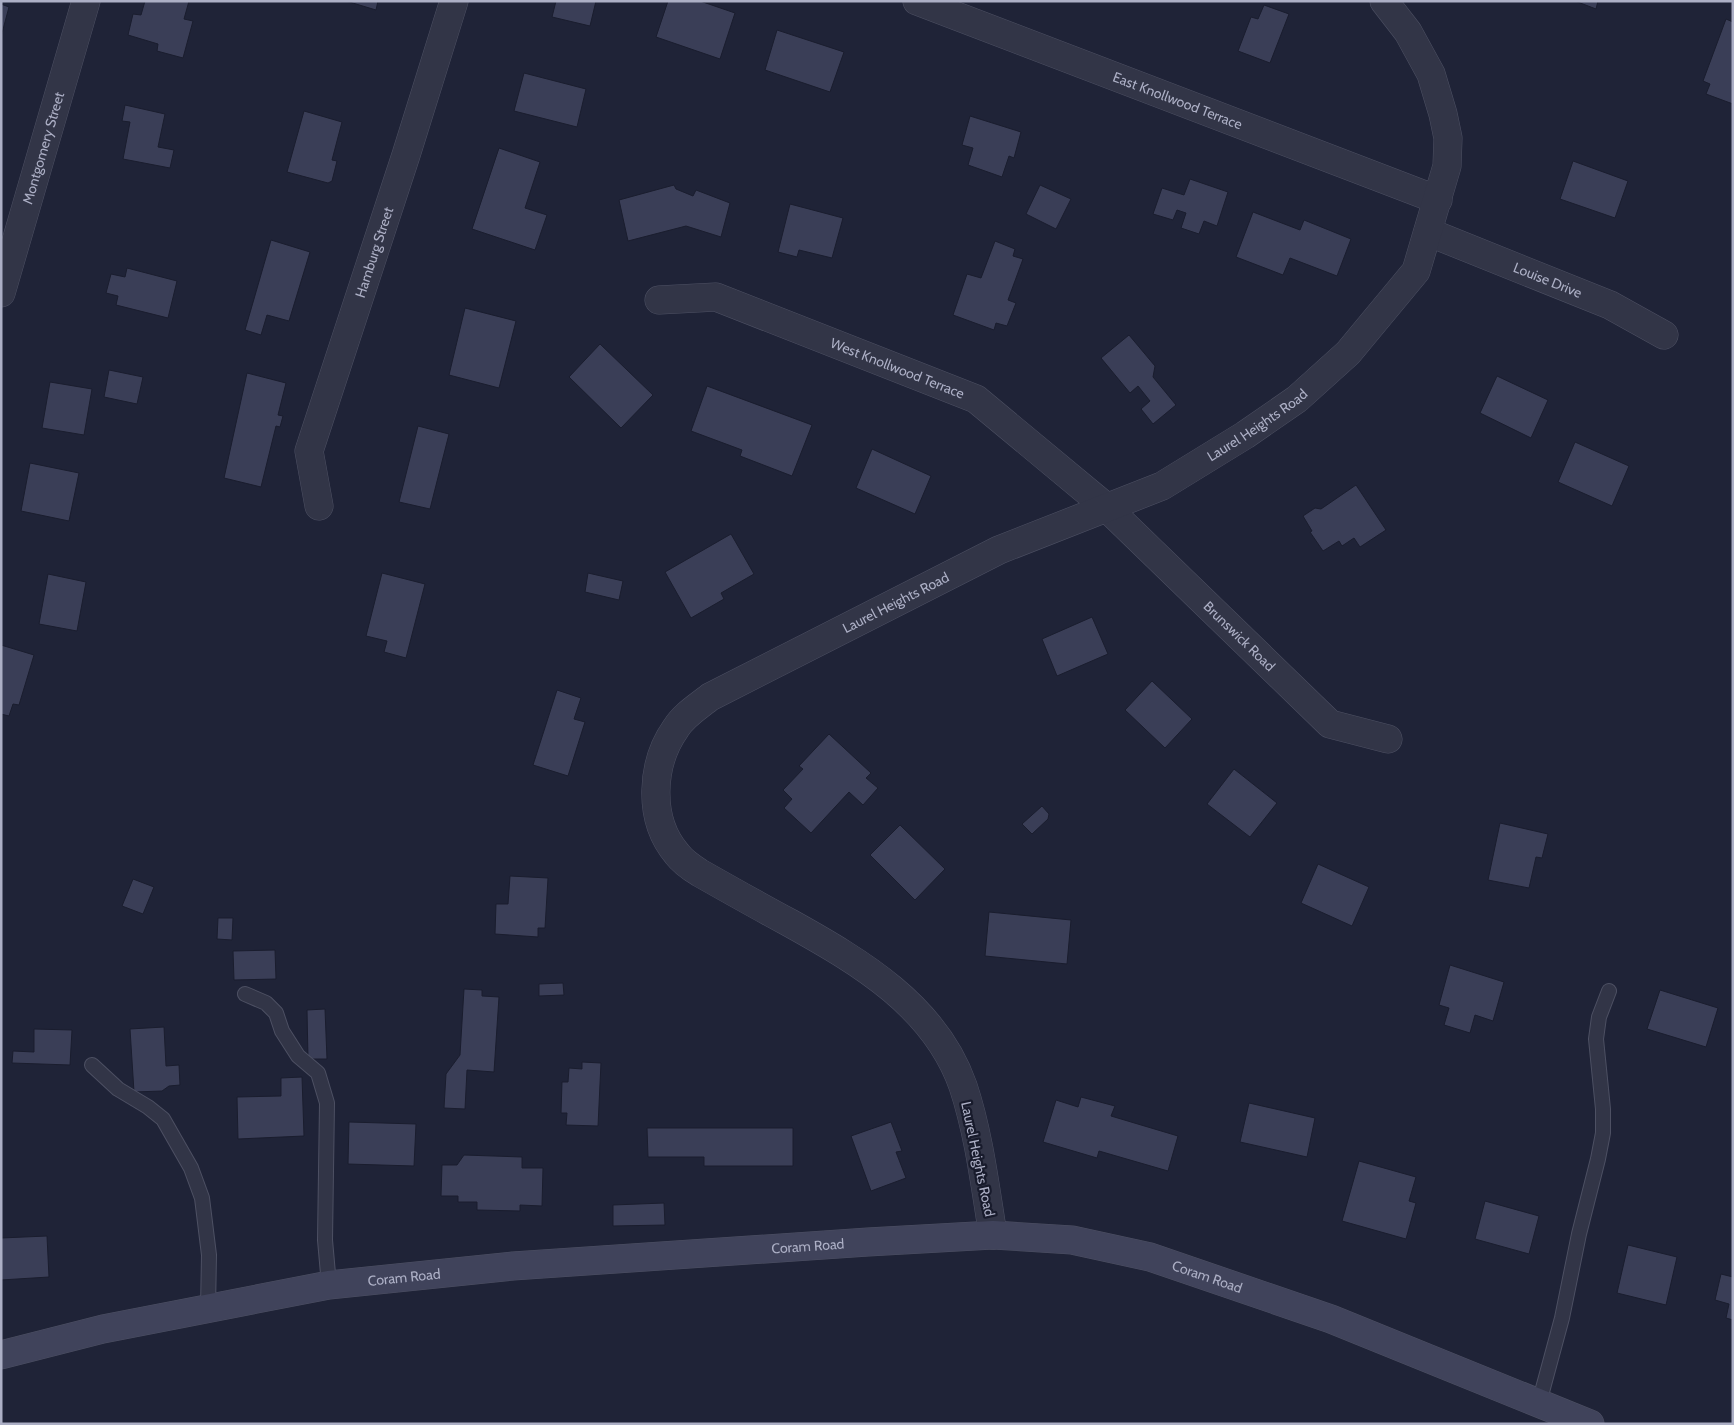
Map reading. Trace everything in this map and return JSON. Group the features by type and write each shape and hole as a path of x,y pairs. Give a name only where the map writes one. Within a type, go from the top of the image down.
{"street":[{"name":"Montgomery Street","path":"1,293 86,1"},
{"name":"Hamburg Street","path":"320,506 309,450 406,155 454,1"},
{"name":"East Knollwood Terrace","path":"918,1 1438,200"},
{"name":"Laurel Heights Road","path":"993,1235 974,1126 962,1085 944,1046 917,1012 893,989 842,952 700,874 687,864 676,853 667,839 660,820 656,802 659,762 666,743 677,726 710,697 999,550 1162,486 1246,435 1297,399 1348,353 1416,271 1447,166 1448,138 1431,74 1408,32 1384,1"},
{"name":"Louise Drive","path":"1428,232 1610,305 1664,336"},
{"name":"West Knollwood Terrace","path":"659,300 716,296 976,399 1106,507"},
{"name":"Brunswick Road","path":"1106,507 1330,724 1388,739"},
{"name":"Coram Road","path":"1,1355 103,1329 329,1285 514,1266 858,1242 993,1235 1072,1240 1150,1257 1332,1319 1590,1424"}],"lane":[{"path":"1539,1403 1562,1318 1603,1132 1603,1109 1596,1039 1599,1017 1609,991"},
{"path":"245,994 266,1003 276,1013 282,1031 298,1056 318,1073 327,1103 325,1240 329,1285"},
{"path":"92,1065 118,1089 164,1119 191,1168 202,1198 209,1255 208,1308"}],"building":[{"path":"145,1 189,1 184,19 193,21 183,58 157,51 158,44 128,35 133,14 141,15"},
{"path":"346,1 378,1 376,10"},
{"path":"556,1 596,1 590,26 552,17"},
{"path":"668,1 700,1 735,13 720,59 656,37"},
{"path":"1575,1 1598,1 1596,9"},
{"path":"1,4 9,7 1,37"},
{"path":"1264,5 1289,14 1270,63 1238,51 1251,17 1258,19"},
{"path":"1726,19 1733,22 1733,104 1706,94 1710,84 1703,81"},
{"path":"777,30 844,52 830,92 765,70"},
{"path":"524,73 586,89 577,127 514,111"},
{"path":"125,105 165,114 158,147 174,150 170,168 123,159 130,122 122,121"},
{"path":"304,111 342,122 332,160 337,161 332,181 328,183 287,172"},
{"path":"970,116 1021,132 1014,158 1009,156 1002,177 968,165 973,148 962,145"},
{"path":"499,148 540,162 525,208 547,215 535,250 472,229"},
{"path":"1573,161 1628,181 1615,218 1560,199"},
{"path":"1190,179 1228,192 1217,226 1204,221 1199,234 1181,228 1186,213 1177,210 1173,220 1153,214 1162,188 1184,195"},
{"path":"674,185 676,189 693,196 696,190 730,203 721,237 686,226 628,241 619,200"},
{"path":"1040,185 1071,199 1056,229 1026,214"},
{"path":"790,204 843,218 832,258 799,250 797,257 778,252"},
{"path":"1253,212 1300,230 1304,220 1351,239 1337,276 1290,258 1283,275 1236,257"},
{"path":"271,240 310,252 289,321 267,315 261,335 245,330"},
{"path":"995,241 1015,249 1013,256 1023,259 1008,300 1016,303 1007,326 996,323 994,330 953,315 967,274 981,278"},
{"path":"127,268 177,281 168,318 116,305 118,296 106,293 111,274 125,277"},
{"path":"465,308 516,321 499,388 449,375"},
{"path":"1129,335 1155,366 1153,377 1176,405 1153,424 1141,409 1150,401 1138,386 1130,393 1101,358"},
{"path":"600,344 653,395 621,428 569,377"},
{"path":"109,370 143,377 137,404 104,397"},
{"path":"247,373 286,383 278,415 283,416 280,427 276,426 261,487 224,478"},
{"path":"1497,376 1548,400 1531,438 1480,413"},
{"path":"50,382 92,389 84,435 42,428"},
{"path":"707,386 812,425 792,476 740,456 742,450 691,431"},
{"path":"418,426 449,434 430,509 399,502"},
{"path":"1575,442 1629,466 1612,506 1558,482"},
{"path":"872,449 931,476 915,514 856,488"},
{"path":"30,463 79,473 69,521 21,511"},
{"path":"1356,485 1386,530 1360,547 1354,538 1342,546 1339,541 1323,551 1310,532 1312,531 1303,516 1315,508 1321,509"},
{"path":"731,534 754,574 721,593 724,599 691,618 665,572"},
{"path":"382,573 425,584 406,658 384,652 387,641 366,636"},
{"path":"588,573 623,581 619,600 585,592"},
{"path":"48,574 86,582 77,631 39,624"},
{"path":"1092,617 1108,654 1057,676 1042,639"},
{"path":"1,645 34,655 19,705 13,704 9,716 1,714"},
{"path":"1152,681 1192,719 1165,748 1125,710"},
{"path":"557,690 581,698 574,719 585,722 568,776 533,765"},
{"path":"829,734 871,773 866,778 878,788 863,805 849,792 811,833 784,808 792,799 783,790 803,769 799,766"},
{"path":"1234,769 1277,803 1250,837 1207,804"},
{"path":"1042,806 1049,814 1048,819 1032,834 1022,824"},
{"path":"1500,823 1548,834 1542,858 1536,857 1529,888 1488,880"},
{"path":"900,825 945,869 915,900 870,855"},
{"path":"1318,864 1369,887 1352,926 1301,903"},
{"path":"510,876 548,878 545,928 538,928 538,937 495,934 496,904 508,904"},
{"path":"133,879 154,887 143,914 122,906"},
{"path":"989,912 1071,920 1067,964 985,956"},
{"path":"218,918 233,918 232,940 217,939"},
{"path":"275,950 276,979 234,980 233,951"},
{"path":"1450,965 1504,982 1493,1021 1475,1015 1470,1033 1444,1025 1449,1008 1439,1005"},
{"path":"563,983 564,995 539,996 539,984"},
{"path":"464,989 482,990 482,996 499,997 494,1072 467,1070 465,1109 444,1108 446,1074 460,1055"},
{"path":"1660,990 1718,1008 1706,1047 1647,1029"},
{"path":"325,1009 327,1059 308,1059 307,1010"},
{"path":"164,1027 166,1066 179,1065 180,1085 169,1086 162,1091 134,1092 130,1029"},
{"path":"34,1029 72,1030 70,1065 12,1063 13,1051 34,1052"},
{"path":"582,1062 601,1063 598,1126 566,1125 567,1113 561,1113 562,1082 568,1082 569,1068 582,1069"},
{"path":"302,1077 304,1136 238,1139 237,1097 281,1096 281,1078"},
{"path":"1081,1097 1115,1106 1111,1116 1178,1136 1168,1171 1099,1151 1097,1158 1043,1142 1056,1100 1078,1107"},
{"path":"1249,1103 1315,1118 1307,1157 1240,1142"},
{"path":"349,1122 416,1124 414,1166 348,1164"},
{"path":"891,1122 902,1151 896,1152 906,1178 871,1191 851,1136"},
{"path":"647,1128 793,1128 793,1166 704,1166 704,1157 648,1157"},
{"path":"464,1155 522,1157 522,1168 543,1168 542,1206 520,1205 520,1211 477,1210 477,1202 458,1202 458,1196 441,1196 442,1165 457,1165"},
{"path":"1359,1161 1416,1177 1409,1201 1416,1203 1406,1239 1342,1221"},
{"path":"1485,1201 1539,1216 1529,1254 1475,1239"},
{"path":"664,1203 665,1225 613,1226 613,1205"},
{"path":"47,1236 49,1277 1,1280 1,1238"},
{"path":"1628,1245 1677,1257 1666,1305 1617,1293"},
{"path":"1721,1274 1733,1277 1733,1320 1726,1318 1729,1304 1715,1300"}]}
